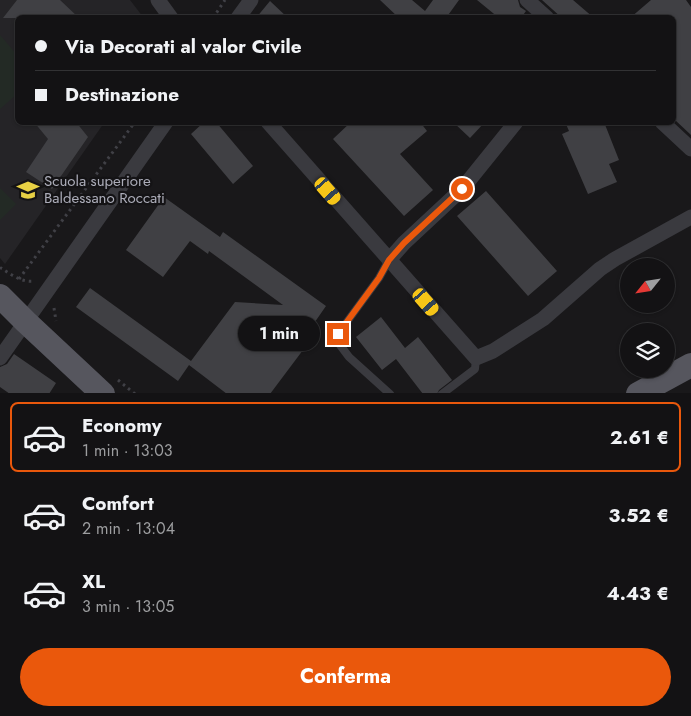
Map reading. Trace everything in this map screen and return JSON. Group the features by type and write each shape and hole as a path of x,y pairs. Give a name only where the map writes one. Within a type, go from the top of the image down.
{"main road":[{"path":"0,296 103,393"},
{"path":"640,393 691,365"}],"street":[{"path":"158,0 169,15"},
{"path":"240,15 251,0"},
{"path":"527,0 544,15"},
{"path":"0,358 164,125"},
{"path":"271,125 476,358 493,351 543,319 608,264 691,217"},
{"path":"389,260 404,243 462,189 514,125"},
{"path":"665,125 691,150"}],"lane":[{"path":"389,260 379,278 338,334 340,344 349,357 389,393"},
{"path":"443,393 475,369 476,358"}],"path":[{"path":"215,15 225,0"},
{"path":"19,279 133,125"}],"shaded area":[{"name":"Scuola superiore Baldessano Roccati","path":"0,0 130,0 141,15 15,15 15,125 103,125 5,264 0,258"},
{"path":"0,35 15,52 15,96 0,109"},
{"path":"0,188 16,204 0,220"}],"building":[{"path":"17,0 60,0 76,15 15,15 15,18 3,18"},
{"path":"380,0 412,0 425,11 433,0 459,0 448,15 396,15"},
{"path":"477,0 518,0 520,7 526,11 523,15 495,15"},
{"path":"542,0 573,0 590,15 559,15"},
{"path":"651,0 686,0 691,7 691,135 676,121 676,15 634,15"},
{"path":"270,1 285,15 258,15"},
{"path":"36,125 78,125 88,137 52,189 26,172 48,139"},
{"path":"201,125 219,125 253,166 233,184 191,134"},
{"path":"348,125 422,125 427,131 400,154 433,190 404,216 333,139"},
{"path":"456,125 482,125 470,138"},
{"path":"566,125 605,125 619,160 609,164 617,182 588,194 562,134 569,131"},
{"path":"486,191 557,271 528,296 457,216"},
{"path":"164,197 220,237 223,232 326,306 301,342 306,346 271,393 226,393 189,365 178,381 76,307 90,288 191,361 235,302 283,305 209,251 208,254 190,241 163,277 126,250"},
{"path":"381,317 405,348 418,337 452,380 438,393 422,393 396,359 382,370 356,337"},
{"path":"14,354 56,383 50,393 9,393 0,387 0,367 7,364"}],"place":[{"name":"Scuola superiore Baldessano Roccati","path":"28,190"}],"route":[{"path":"338,334 379,278 389,260 404,243 462,189"}]}
